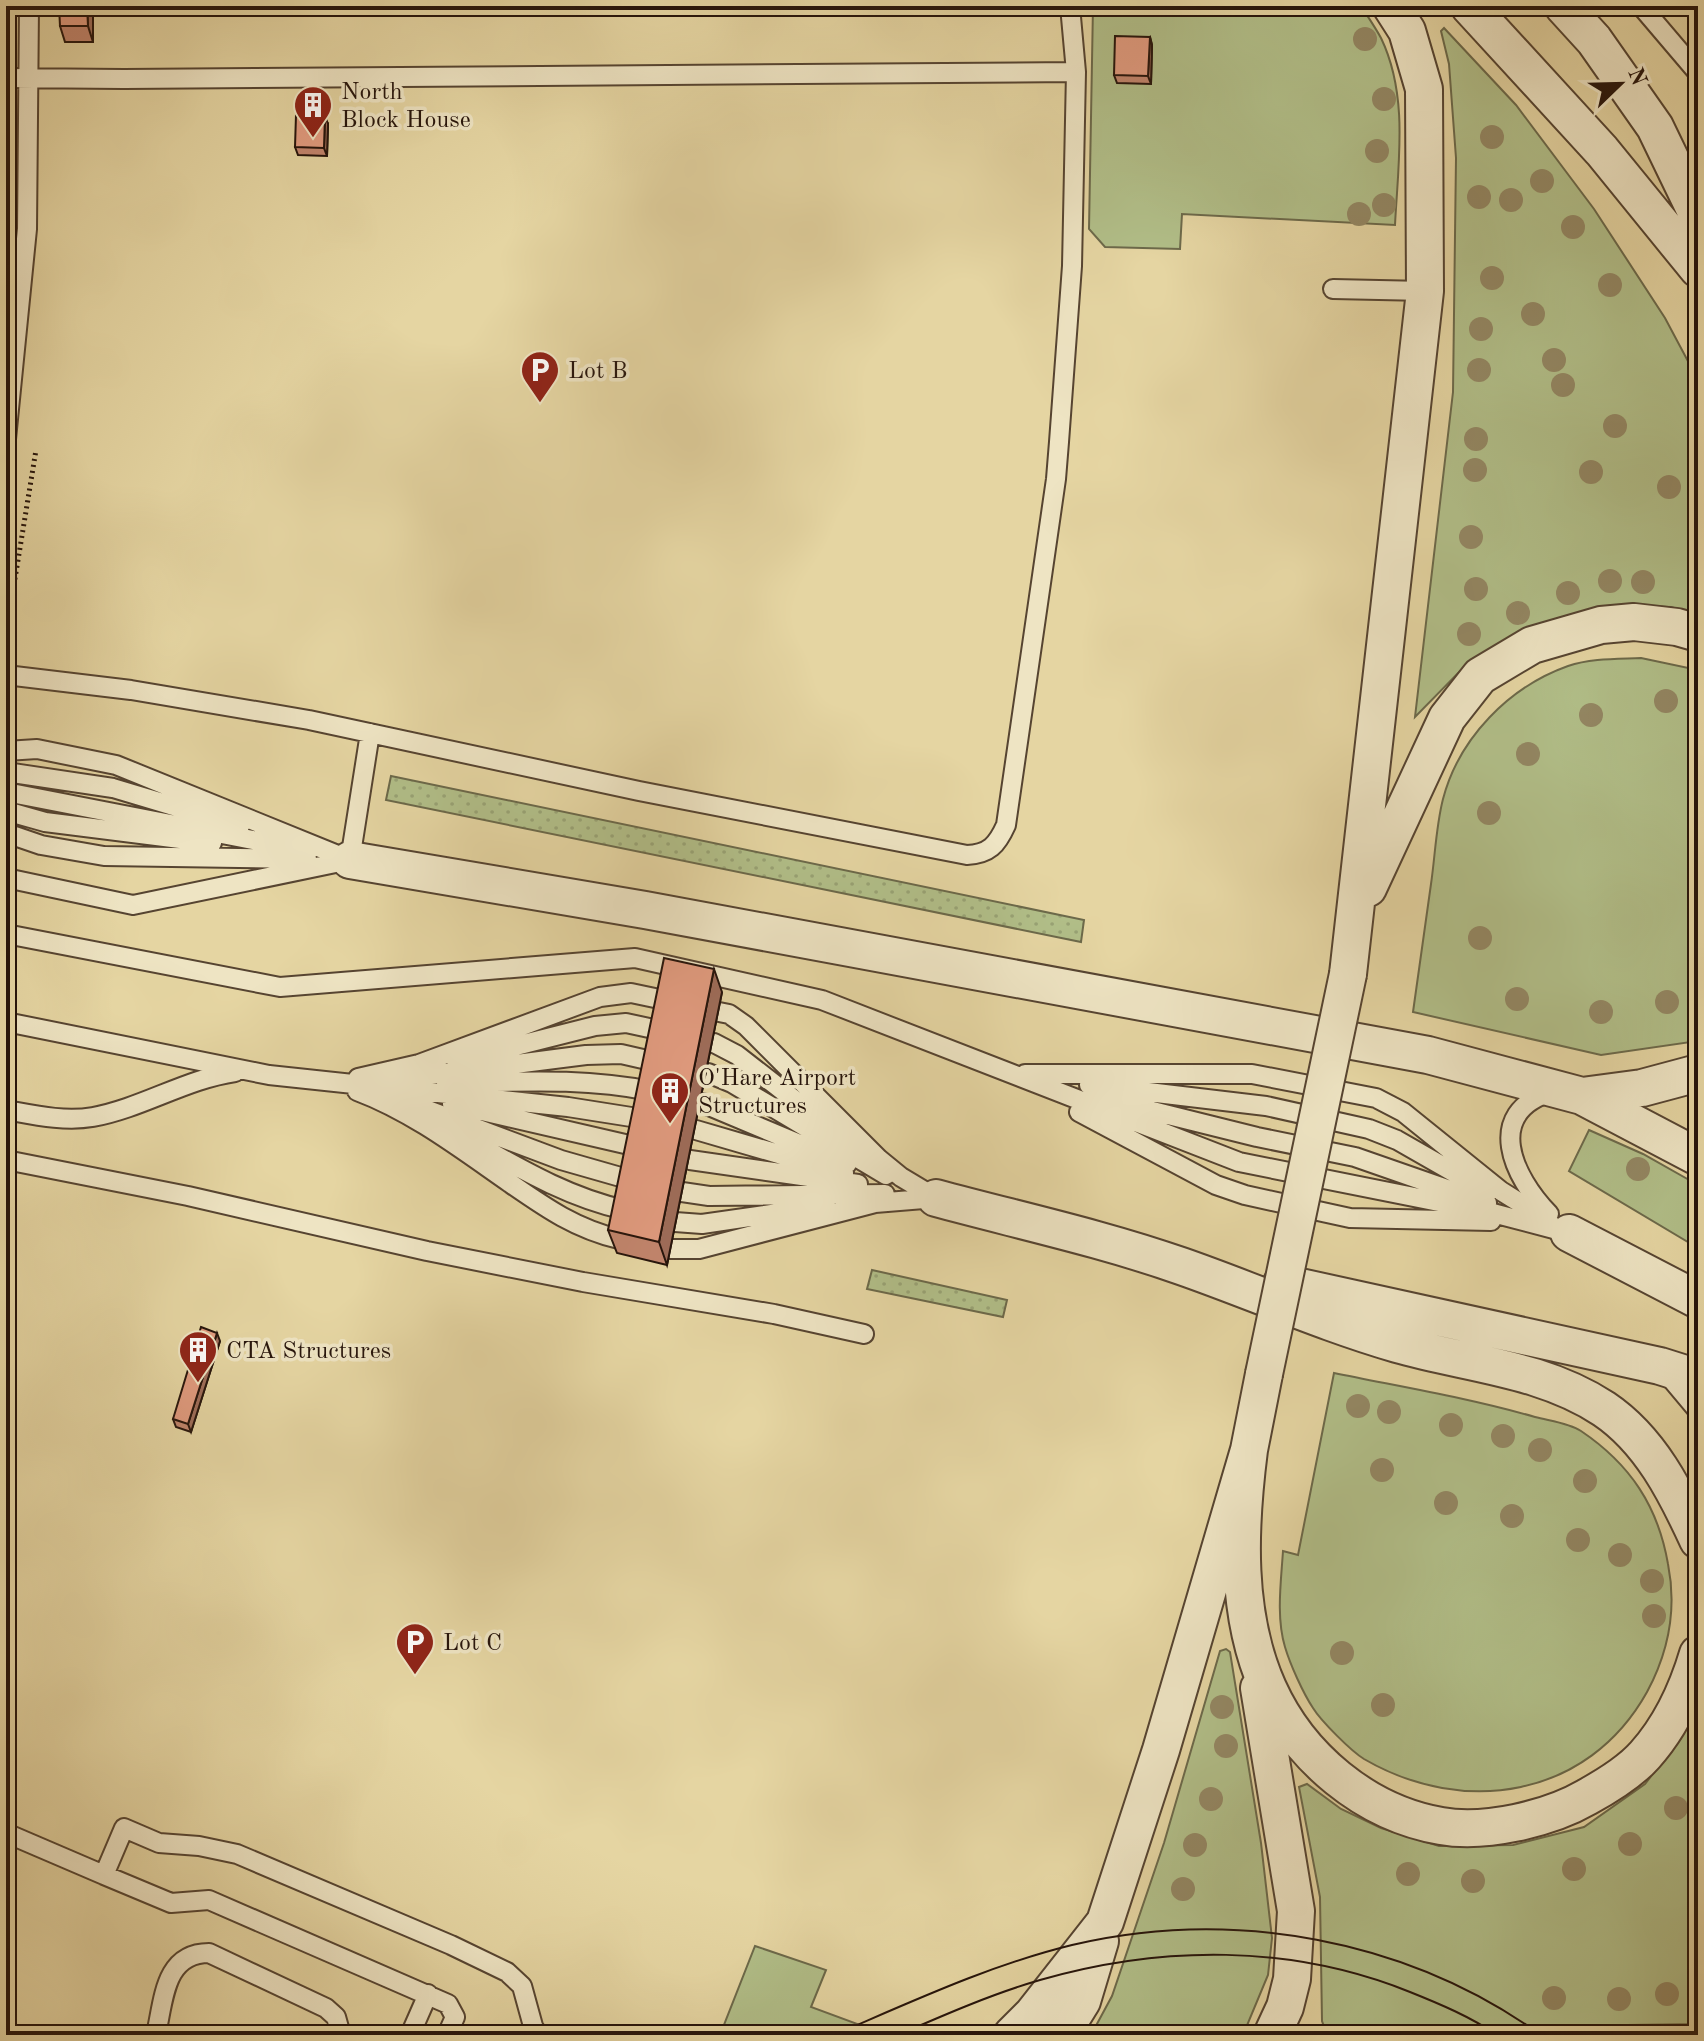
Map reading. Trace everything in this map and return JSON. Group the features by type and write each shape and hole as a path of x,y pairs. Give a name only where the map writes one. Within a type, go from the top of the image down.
{"street":[{"path":"1285,2026 1292,1979 1296,1911 1250,1636 1242,1544 1243,1494 1264,1374 1348,974 1425,291 1424,89 1407,31 1391,6"},
{"path":"1469,6 1602,151 1698,269"},
{"path":"1563,6 1594,40 1655,127 1698,216"},
{"path":"1355,915 1447,718 1480,676 1532,645 1601,625 1634,622 1698,633"},
{"path":"350,860 645,910 1428,1055 1576,1094 1698,1157"},
{"path":"1576,1094 1642,1088 1698,1073"},
{"path":"936,1198 1132,1250 1660,1366 1698,1378"},
{"path":"1569,1233 1698,1300"},
{"path":"1132,1250 1397,1344 1542,1378 1577,1392 1608,1412 1643,1445 1675,1489 1698,1540"},
{"path":"1061,2035 1082,2001 1161,1750 1249,1450"},
{"path":"1250,1636 1268,1688 1294,1732 1323,1767 1387,1809 1443,1827 1482,1826 1541,1818 1607,1786 1644,1756 1669,1722 1686,1691 1698,1654"},
{"path":"1012,2035 1032,2015 1105,1922"}],"lane":[{"path":"6,439 27,229 29,6"},
{"path":"6,675 131,690 370,733 639,791 967,855 984,854 999,841 1006,825 1056,479 1072,266 1076,72 1070,6"},
{"path":"1641,6 1698,73"},
{"path":"6,78 1076,72"},
{"path":"1333,289 1425,291"},
{"path":"350,860 370,733"},
{"path":"6,751 37,749 116,765 350,860"},
{"path":"6,772 113,788 350,860"},
{"path":"6,792 350,860"},
{"path":"14,814 60,824 350,860"},
{"path":"12,836 104,856 350,860"},
{"path":"8,879 133,905 350,860"},
{"path":"6,934 280,987 635,958 805,994 1239,1162 1489,1212 1569,1233"},
{"path":"335,1083 419,1064 600,997 631,993 669,1001"},
{"path":"719,1012 729,1014 746,1026 879,1159 901,1177 936,1198"},
{"path":"6,1022 243,1071 568,1107 644,1119"},
{"path":"335,1083 422,1070 595,1026 626,1023 663,1031"},
{"path":"714,1043 737,1055 877,1164 936,1198"},
{"path":"335,1083 410,1078 586,1055 621,1054 656,1062"},
{"path":"997,1068 1042,1083 1384,1165 1569,1233"},
{"path":"997,1068 1216,1185 1245,1195 1350,1218 1490,1221 1569,1233"},
{"path":"997,1068 1042,1079 1266,1106 1369,1129 1397,1140 1569,1233"},
{"path":"997,1068 1041,1076 1252,1074 1376,1098 1403,1112 1501,1191 1569,1233"},
{"path":"6,1110 58,1118 90,1117 120,1110 216,1076 243,1071"},
{"path":"708,1073 732,1083 898,1182 936,1198"},
{"path":"335,1083 573,1082 616,1084 650,1091"},
{"path":"335,1083 422,1097 638,1147"},
{"path":"335,1083 422,1106 561,1160 631,1180"},
{"path":"335,1083 420,1113 591,1203 625,1210"},
{"path":"335,1083 382,1100 416,1119 555,1214 590,1232 619,1239"},
{"path":"1569,1233 1538,1203 1525,1185 1510,1141 1512,1122 1520,1107 1550,1093 1576,1094"},
{"path":"702,1103 936,1198"},
{"path":"696,1130 936,1198"},
{"path":"6,1160 188,1196 427,1251 583,1282 774,1314 864,1334"},
{"path":"690,1160 936,1198"},
{"path":"682,1192 709,1196 873,1193 936,1198"},
{"path":"675,1222 702,1224 874,1199 936,1198"},
{"path":"670,1249 699,1249 875,1203 936,1198"},
{"path":"1660,1366 1698,1411"},
{"path":"104,1875 124,1828 159,1843 199,1846 237,1854 507,1972 522,1986 538,2035"},
{"path":"6,1833 171,1903 209,1900 428,1994 448,2004 455,2017 447,2035"},
{"path":"156,2034 168,1978 182,1960 193,1953 209,1953 326,2008 336,2017 341,2035"},
{"path":"410,2035 428,1994"}],"green space":[{"path":"1093,6 1361,6 1381,38 1390,60 1399,107 1395,225 1182,214 1180,249 1105,247 1089,229"},
{"path":"1444,28 1516,105 1594,209 1665,318 1698,380 1698,615 1671,607 1621,605 1465,666 1415,717 1453,392 1456,158 1449,64 1441,31"},
{"path":"1641,658 1698,670 1698,1041 1601,1055 1413,1012 1441,809 1461,755 1489,718 1507,701 1546,675 1586,662"},
{"path":"391,776 1084,920 1081,942 386,800"},
{"path":"1589,1130 1643,1154 1698,1185 1698,1248 1569,1171"},
{"path":"872,1270 1007,1300 1003,1317 867,1289"},
{"path":"1334,1373 1460,1398 1571,1426 1614,1458 1639,1488 1657,1523 1668,1564 1672,1597 1669,1630 1661,1661 1647,1692 1622,1728 1592,1755 1558,1775 1521,1787 1482,1791 1442,1788 1402,1777 1364,1759 1313,1708 1285,1647 1280,1587 1283,1551 1298,1555"},
{"path":"1226,1649 1230,1652 1261,1843 1272,1938 1268,1975 1243,2035 1091,2035 1112,1996 1164,1843 1220,1651"},
{"path":"1698,1707 1698,2024 1627,2025 1571,2035 1327,2035 1322,2021 1320,1897 1299,1787 1307,1784 1341,1809 1381,1828 1439,1846 1513,1845 1584,1827 1645,1784 1681,1738"},
{"path":"755,1946 826,1970 811,2007 887,2035 720,2035"}],"building":[{"path":"59,6 87,6 88,26 60,26"},
{"path":"1115,36 1150,37 1148,76 1114,75"},
{"name":"North Block House","path":"296,115 325,116 324,148 295,147"},
{"name":"O'Hare Airport Structures","path":"664,958 714,969 659,1242 608,1230"},
{"name":"CTA Structures","path":"201,1327 217,1333 188,1424 173,1419"}],"tram line":[{"path":"834,2035 951,1985 1041,1953 1133,1934 1194,1930 1256,1931 1317,1940 1376,1954 1434,1975 1489,2002 1541,2035"},
{"path":"898,2035 1004,1992 1086,1968 1133,1960 1226,1955 1273,1958 1365,1976 1444,2006 1497,2035"}],"place":[{"name":"North Block House","path":"313,139"},
{"name":"Lot B","path":"540,404"},
{"name":"O'Hare Airport Structures","path":"670,1125"},
{"name":"CTA Structures","path":"198,1384"},
{"name":"Lot C","path":"415,1676"}]}
